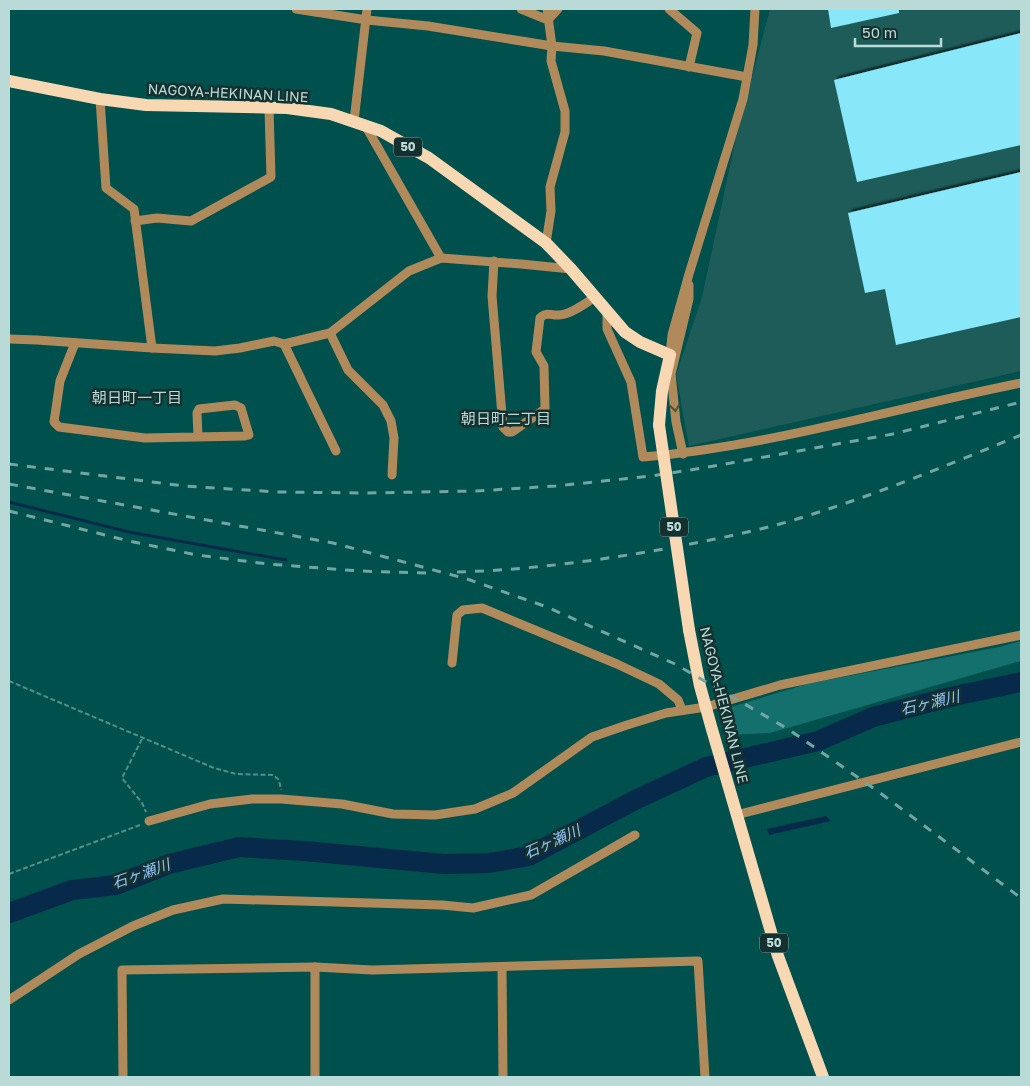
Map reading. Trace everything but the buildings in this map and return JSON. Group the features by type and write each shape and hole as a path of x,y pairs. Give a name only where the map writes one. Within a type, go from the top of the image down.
{"main road":[{"name":"NAGOYA-HEKINAN LINE","path":"9,82 100,99 146,105 287,108 331,114 380,131 429,158 546,244 572,269 625,332 640,342 670,355 662,391 659,425 689,630 711,726 778,956 823,1077"}],"street":[{"path":"296,9 367,20 428,26 552,46 604,51 747,77"},
{"path":"367,9 359,123 441,258"},
{"path":"521,9 548,20"},
{"path":"546,244 551,211 550,187 565,132 565,111 551,61 552,46 547,9"},
{"path":"548,20 558,9"},
{"path":"669,9 697,33 689,67"},
{"path":"670,355 672,335 689,274 744,99 756,9"},
{"path":"100,99 106,188 134,210 152,348"},
{"path":"135,220 157,218 191,221 272,177 269,108"},
{"path":"9,340 215,351 274,341 284,344 330,333 409,270 441,258 572,269"},
{"path":"494,262 492,296 503,427 508,432 512,432 545,409 544,366 536,352 540,318 543,314 560,316 582,306 595,297"},
{"path":"683,454 676,422 671,374 689,299 689,274"},
{"path":"607,311 607,329 631,382 643,457 683,454 760,441 1021,383"},
{"path":"330,333 348,370 383,405 391,421 394,438 392,475"},
{"path":"75,343 60,381 54,422 56,424 59,426 145,438 198,437 245,436 249,434 241,408 235,405 199,409 196,413 198,437"},
{"path":"284,344 336,451"},
{"path":"452,663 457,615 463,610 482,608 659,684 678,700 682,710"},
{"path":"149,821 210,804 252,799 281,799 342,804 393,814 435,815 475,810 513,793 592,737 666,712 706,707 780,685 1021,636"},
{"path":"735,811 1021,742"},
{"path":"9,1000 78,954 133,926 173,910 223,899 473,908 530,895 635,836"},
{"path":"123,1077 122,970 314,967 372,970 698,961 705,1077"},
{"path":"502,966 503,1077"},
{"path":"314,967 315,1077"}],"path":[{"path":"9,681 214,768 236,774 273,775 279,780 282,791 281,799"},
{"path":"9,874 149,821 142,803 122,778 142,738"}],"shaded area":[{"path":"770,9 1021,9 1021,371 689,446 676,375 702,297 736,138"},
{"path":"1021,641 1021,661 770,733 729,735 723,727 731,707 807,684 999,647"},
{"path":"826,816 831,821 769,835 767,829"}],"waterway":[{"path":"9,502 129,532 286,560"},
{"name":"石ヶ瀬川","path":"9,913 72,890 116,885 169,864 239,847 444,864 489,863 529,856 635,800 706,767 818,741 873,717 950,697 1021,682"}],"railway":[{"path":"9,464 184,486 277,492 476,491 556,486 651,476 703,468 893,434 1021,402"},
{"path":"457,572 539,567 594,560 675,547 752,531 797,519 854,500 938,469 1021,435"},
{"path":"9,484 333,543 467,579 547,607 675,664 788,729 879,792 1021,898"},
{"path":"9,511 129,541 197,555 268,564 359,571 427,573"}],"district":[{"name":"朝日町一丁目","path":"137,398"},
{"name":"朝日町二丁目","path":"506,419"}]}
